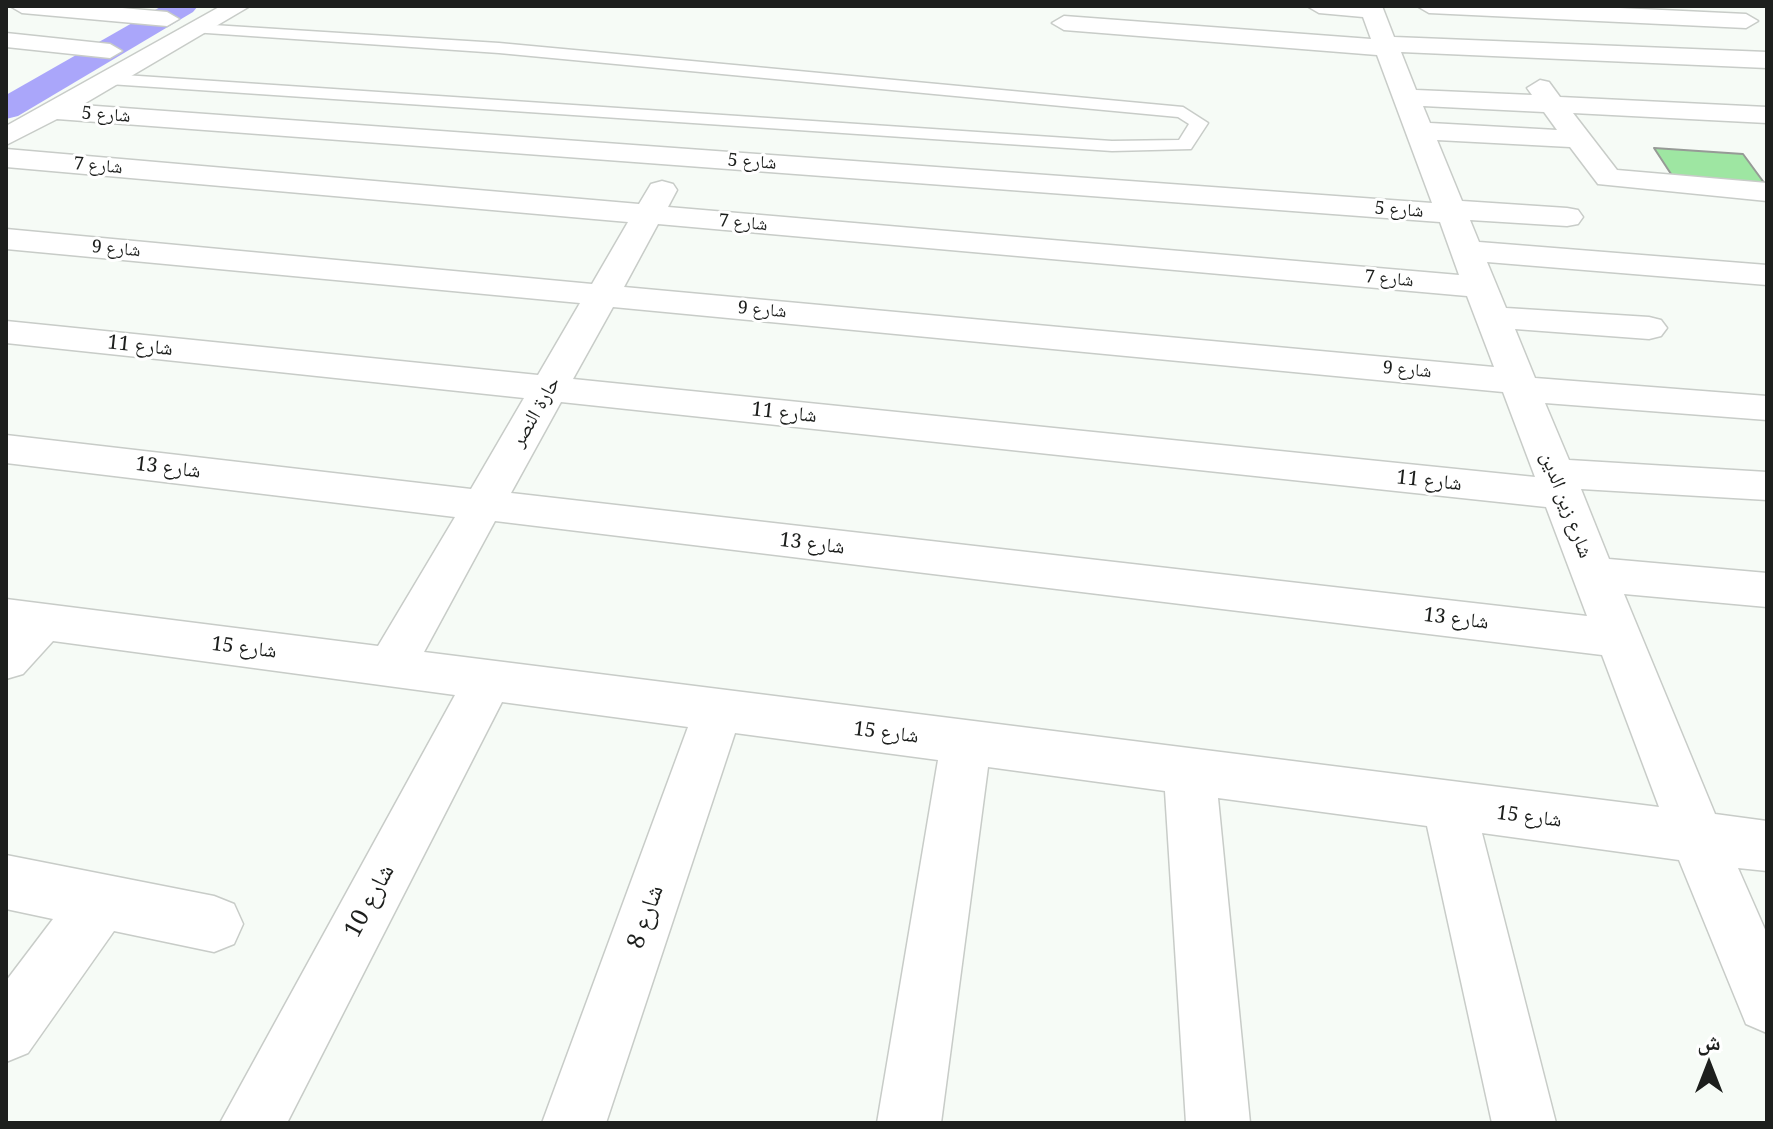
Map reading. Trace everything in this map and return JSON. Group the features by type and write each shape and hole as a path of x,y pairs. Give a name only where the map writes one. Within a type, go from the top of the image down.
{"street":[{"path":"22,6 167,19 193,18 238,6"},
{"path":"1319,6 1378,27"},
{"path":"1429,6 1740,13 1767,43"},
{"path":"6,137 109,79 193,18"},
{"path":"8,107 167,19"},
{"path":"1064,23 1378,27 1767,60"},
{"name":"شارع زين الدين","path":"1378,27 1698,839 1767,1003"},
{"path":"6,40 110,51"},
{"path":"1532,76 1602,174 1612,180 1767,192"},
{"path":"1412,114 1552,104 1767,115"},
{"name":"شارع 5","path":"54,111 681,157 1468,256"},
{"path":"1412,114 1577,139"},
{"name":"حارة النصر","path":"391,667 681,157"},
{"name":"شارع 7","path":"6,158 649,214 1468,256"},
{"path":"1468,256 1567,217"},
{"name":"شارع 9","path":"6,239 1767,408"},
{"path":"1468,256 1767,275"},
{"path":"1468,256 1649,328"},
{"name":"شارع 11","path":"6,332 549,389 1558,484 1767,486"},
{"name":"شارع 13","path":"6,449 1618,638"},
{"path":"1593,574 1767,590"},
{"path":"6,660 24,619"},
{"name":"شارع 15","path":"24,619 1767,846"},
{"name":"شارع 10","path":"252,1123 489,680"},
{"name":"شارع 8","path":"574,1123 718,711"},
{"path":"909,1123 966,743"},
{"path":"1190,772 1218,1123"},
{"path":"1449,807 1524,1123"},
{"path":"6,882 214,924"},
{"path":"6,1031 101,902"}],"lane":[{"path":"109,79 1112,146 1185,145 1199,123 1183,112 193,18"}],"building":[{"path":"1654,148 1743,154 1765,184 1673,177"}],"waterway":[{"path":"6,109 183,6"}]}
